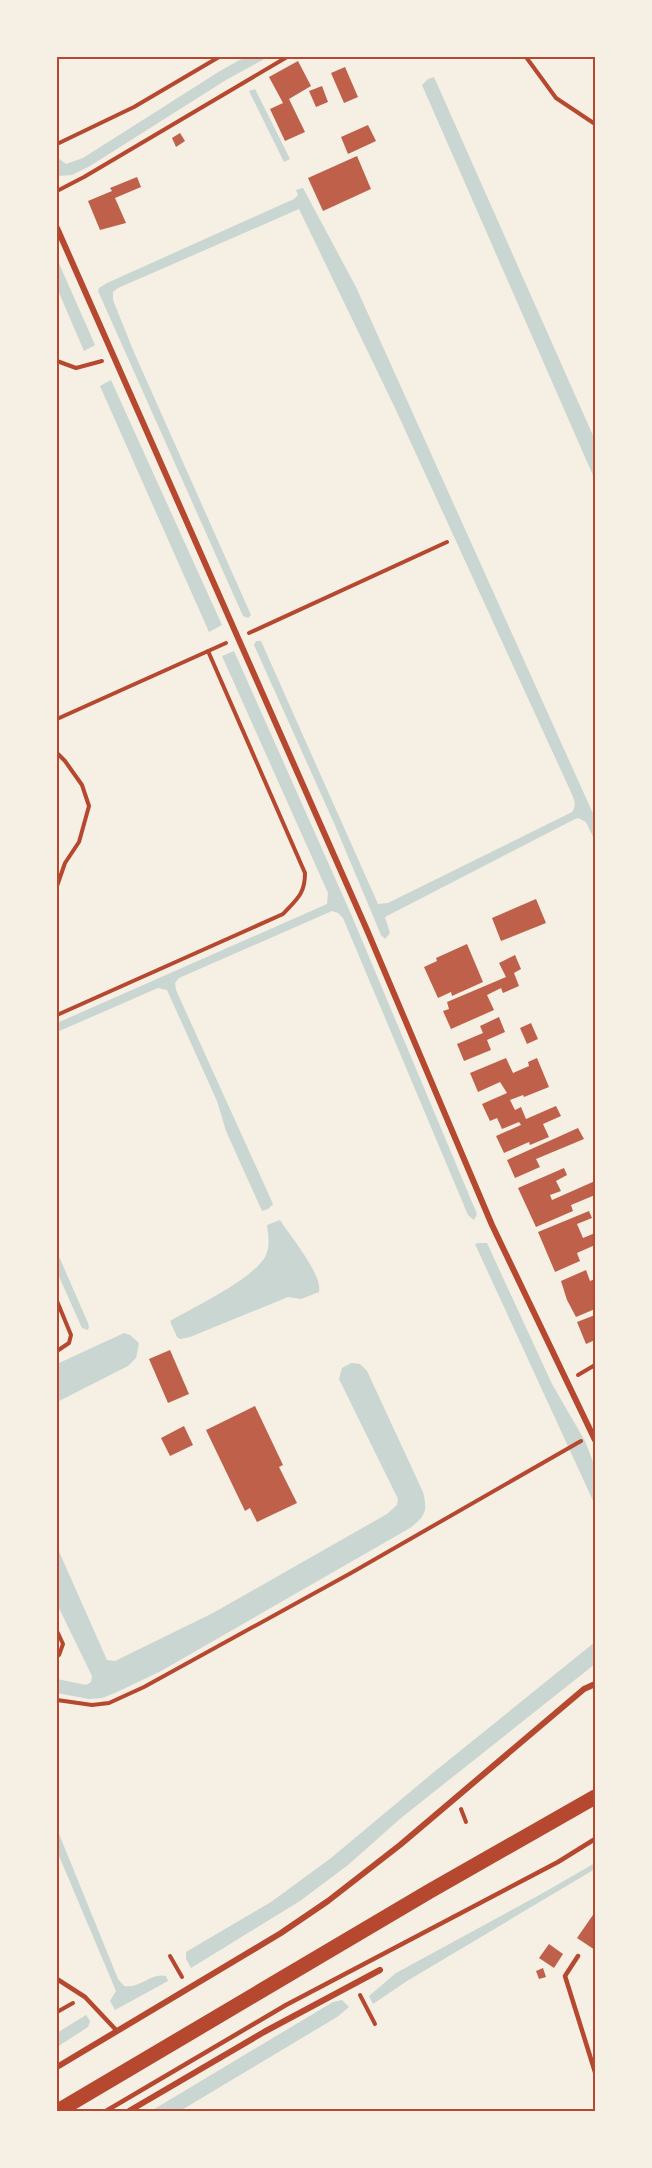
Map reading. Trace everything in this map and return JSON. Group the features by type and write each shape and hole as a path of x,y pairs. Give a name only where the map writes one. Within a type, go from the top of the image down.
{"main road":[{"path":"58,2111 430,1891 595,1797"}],"street":[{"path":"57,228 239,638 492,1225 595,1440"},
{"path":"57,2067 306,1917 400,1845 576,1697 595,1684"},
{"path":"129,2111 264,2032 380,1970"}],"lane":[{"path":"106,2111 286,2005 547,1868 595,1839"},
{"path":"578,1956 565,1976 595,2072"},
{"path":"57,1979 85,1997 117,2031"}],"path":[{"path":"57,144 134,107 219,57"},
{"path":"57,191 287,57"},
{"path":"526,57 556,98 595,124"},
{"path":"57,362 76,368 114,359"},
{"path":"57,719 447,542"},
{"path":"57,1015 283,914 305,888 305,873 208,651"},
{"path":"57,753 82,785 89,806 78,842 65,863 57,886"},
{"path":"57,1301 71,1335 69,1343 57,1351"},
{"path":"57,1700 92,1705 109,1703 144,1687 351,1574 584,1439"},
{"path":"57,1631 63,1644 57,1655"},
{"path":"170,1956 188,1988"},
{"path":"354,1984 375,2024"}],"shaded area":[{"path":"245,57 268,57 226,80 90,166 72,175 57,176 57,157 66,164 83,158"},
{"path":"434,77 595,440 595,480 422,85"},
{"path":"255,89 290,159 284,162 249,91"},
{"path":"303,188 356,287 595,818 595,841 586,822 578,818 573,820 385,917 390,933 385,939 381,935 334,823 254,645 256,641 261,641 378,904 388,903 572,812 575,804 574,798 395,408 299,209 113,292 113,300 133,350 251,615 248,618 243,616 98,291 107,283 294,199 298,195 296,190"},
{"path":"57,259 95,345 84,351 57,288"},
{"path":"111,380 222,625 209,632 100,386"},
{"path":"234,651 351,914 477,1214 474,1220 468,1215 343,918 338,913 332,911 179,978 175,983 176,990 273,1204 268,1209 262,1211 226,1131 217,1101 167,990 158,988 57,1032 57,1023 327,904 328,893 222,656"},
{"path":"280,1220 311,1266 319,1285 319,1292 301,1299 288,1297 190,1337 180,1339 177,1337 170,1321 224,1291 252,1271 267,1252 269,1242 267,1225"},
{"path":"487,1243 552,1384 585,1441 595,1467 595,1505 475,1244"},
{"path":"57,1252 88,1323 88,1330 82,1328 57,1272"},
{"path":"124,1333 139,1343 136,1358 128,1366 57,1402 57,1364"},
{"path":"351,1363 360,1364 367,1371 423,1492 425,1509 419,1520 410,1528 161,1671 102,1698 89,1699 57,1693 57,1679 86,1685 91,1682 92,1676 57,1604 57,1547 107,1660 115,1661 213,1613 387,1514 397,1505 398,1499 339,1379 342,1368"},
{"path":"595,1642 595,1664 401,1818 348,1865 300,1901 191,1968 186,1959 186,1952 271,1902 331,1858"},
{"path":"57,1829 118,1979 124,1986 135,1985 161,1975 166,1976 168,1981 115,2010 110,2001 116,1991 57,1851"},
{"path":"595,1863 595,1869 407,1981 373,2004 369,1996 396,1973"},
{"path":"342,2000 349,2007 337,2017 180,2111 151,2111 333,2002"},
{"path":"86,2015 90,2021 88,2027 57,2047 57,2033"}],"building":[{"path":"298,61 311,86 289,99 305,132 285,141 270,109 283,103 269,77"},
{"path":"345,67 358,97 344,103 331,73"},
{"path":"322,86 328,102 316,107 309,91"},
{"path":"368,125 376,141 348,154 341,137"},
{"path":"180,133 185,141 176,147 172,138"},
{"path":"357,156 371,189 323,211 308,178"},
{"path":"137,177 141,187 115,198 126,223 100,230 88,201 112,191 110,188"},
{"path":"536,899 546,923 501,941 492,918"},
{"path":"467,944 483,982 452,996 451,992 438,998 424,967 437,961 436,958"},
{"path":"515,955 521,969 514,973 519,986 503,993 501,988 487,995 494,1010 451,1029 443,1011 449,1009 447,1002 506,977 499,963"},
{"path":"499,1017 505,1032 487,1040 491,1050 464,1061 457,1044 483,1033 480,1026"},
{"path":"531,1023 538,1039 527,1044 520,1028"},
{"path":"506,1058 513,1073 529,1066 528,1062 537,1058 549,1087 510,1100 515,1110 521,1107 526,1119 556,1106 561,1116 543,1124 549,1137 530,1145 529,1142 504,1153 496,1136 521,1125 519,1122 502,1129 497,1118 490,1121 482,1104 507,1093 500,1082 478,1092 470,1073"},
{"path":"578,1128 584,1139 536,1159 540,1167 515,1178 507,1160"},
{"path":"564,1168 567,1175 556,1181 561,1191 550,1195 552,1200 595,1181 595,1195 571,1205 573,1211 536,1227 518,1188"},
{"path":"589,1211 592,1218 577,1224 583,1238 595,1233 595,1245 577,1253 580,1261 555,1272 538,1232"},
{"path":"586,1270 590,1281 595,1279 595,1309 576,1317 561,1281"},
{"path":"595,1315 595,1340 586,1344 577,1322"},
{"path":"170,1350 189,1394 168,1403 149,1359"},
{"path":"255,1406 283,1465 279,1467 297,1503 257,1522 250,1508 245,1511 206,1430"},
{"path":"184,1426 193,1445 170,1456 161,1438"},
{"path":"595,1912 595,1950 577,1938"},
{"path":"549,1944 563,1954 554,1968 539,1958"},
{"path":"543,1968 546,1977 539,1979 536,1971"}]}
